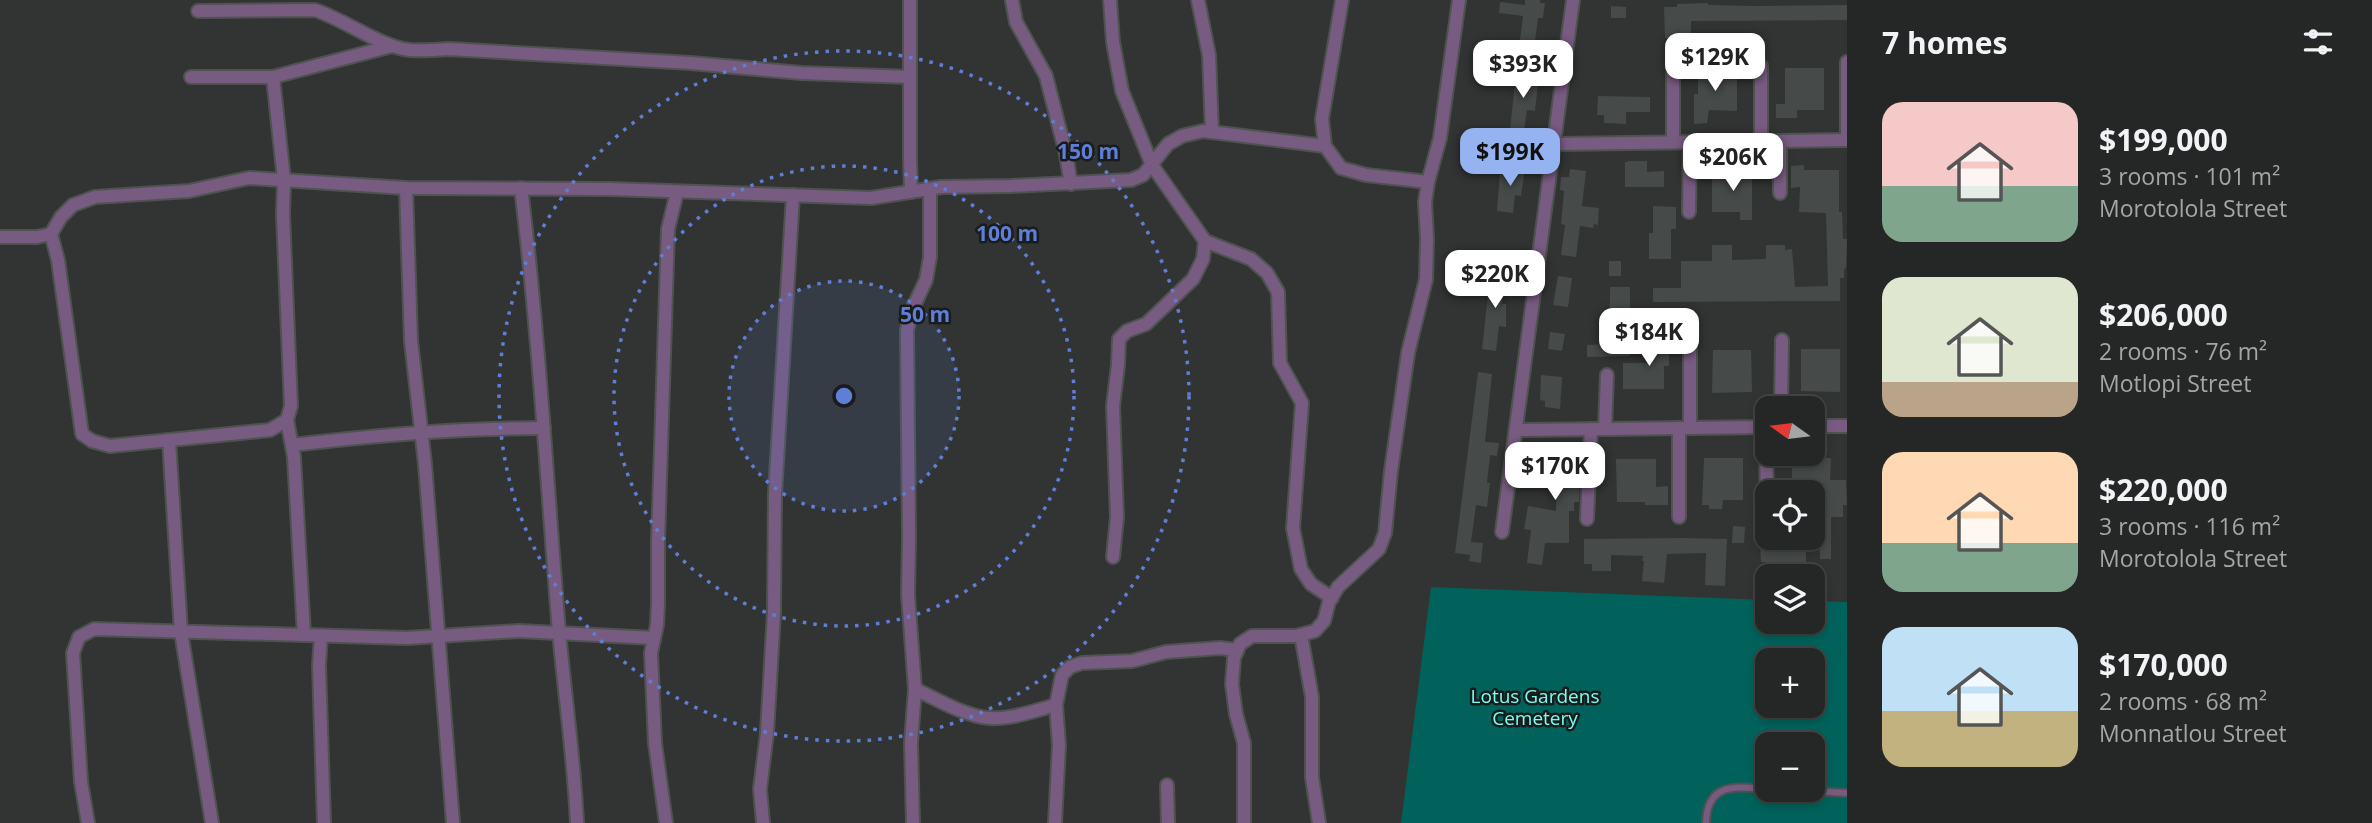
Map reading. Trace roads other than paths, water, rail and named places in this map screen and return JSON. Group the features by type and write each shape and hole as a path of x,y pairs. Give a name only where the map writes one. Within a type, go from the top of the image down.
{"street":[{"path":"910,0 912,192"},
{"path":"1012,0 1016,22 1046,76 1071,184"},
{"path":"1110,0 1113,42 1122,91 1152,165 1205,241 1251,259 1267,273 1278,292 1280,363 1302,403 1293,528 1301,569 1311,584 1332,598"},
{"path":"1198,0 1209,55 1212,132"},
{"path":"1342,0 1322,119 1325,146 1342,168 1366,176 1428,182"},
{"path":"1244,823 1244,743 1232,684 1237,650 1240,644 1252,636 1301,635 1315,631 1324,621 1332,598 1345,579 1379,549 1385,533 1408,353 1426,279 1428,182 1440,138 1459,0"},
{"path":"1502,531 1573,0"},
{"path":"198,11 315,9 392,46 410,50 449,49 691,63 801,73 910,77"},
{"path":"191,77 274,77 392,46"},
{"path":"1555,144 1847,140 1847,62"},
{"path":"1761,66 1761,141"},
{"path":"1673,70 1673,142"},
{"path":"274,77 284,180 291,406 287,420 292,445 304,635"},
{"path":"0,237 37,237 51,234 73,205 94,197 189,191 248,178 406,188 521,188 871,198 930,189 1131,180 1143,175 1168,144 1182,136 1203,131 1325,146"},
{"path":"1780,141 1780,193"},
{"path":"1689,212 1690,142"},
{"path":"406,188 411,341 453,823"},
{"path":"521,188 530,259 559,633 577,823"},
{"path":"913,823 911,743 915,689 908,595 906,330 926,280 930,257 930,189"},
{"path":"666,823 655,743 651,653 658,603 668,229 677,192"},
{"path":"763,823 760,789 768,720 774,612 775,494 793,195"},
{"path":"51,234 58,260 82,434 92,441 110,446 270,430 287,420"},
{"path":"1113,557 1117,517 1113,407 1119,339 1128,331 1146,324 1193,279 1203,259 1205,241"},
{"path":"1679,517 1690,334"},
{"path":"1782,340 1782,396"},
{"path":"1605,429 1607,375"},
{"path":"1825,426 1847,426"},
{"path":"1517,430 1755,427"},
{"path":"292,445 421,432 544,428"},
{"path":"1587,519 1591,429"},
{"path":"169,440 181,632 212,823"},
{"path":"88,823 81,782 73,653 79,637 94,629 407,638 519,631 654,638"},
{"path":"1301,635 1312,697 1312,777 1320,823"},
{"path":"321,636 319,665 324,823"},
{"path":"1055,823 1059,745 1056,705 1062,676 1070,667 1082,663 1132,661 1166,652 1220,648 1237,650"},
{"path":"915,689 984,717 1022,715 1056,705"},
{"path":"1167,785 1168,823"}],"lane":[{"path":"1706,823 1709,806 1721,790 1732,787 1755,788"},
{"path":"1825,792 1847,793"}],"park label":[{"name":"Lotus Gardens Cemetery","path":"1535,707"}]}
